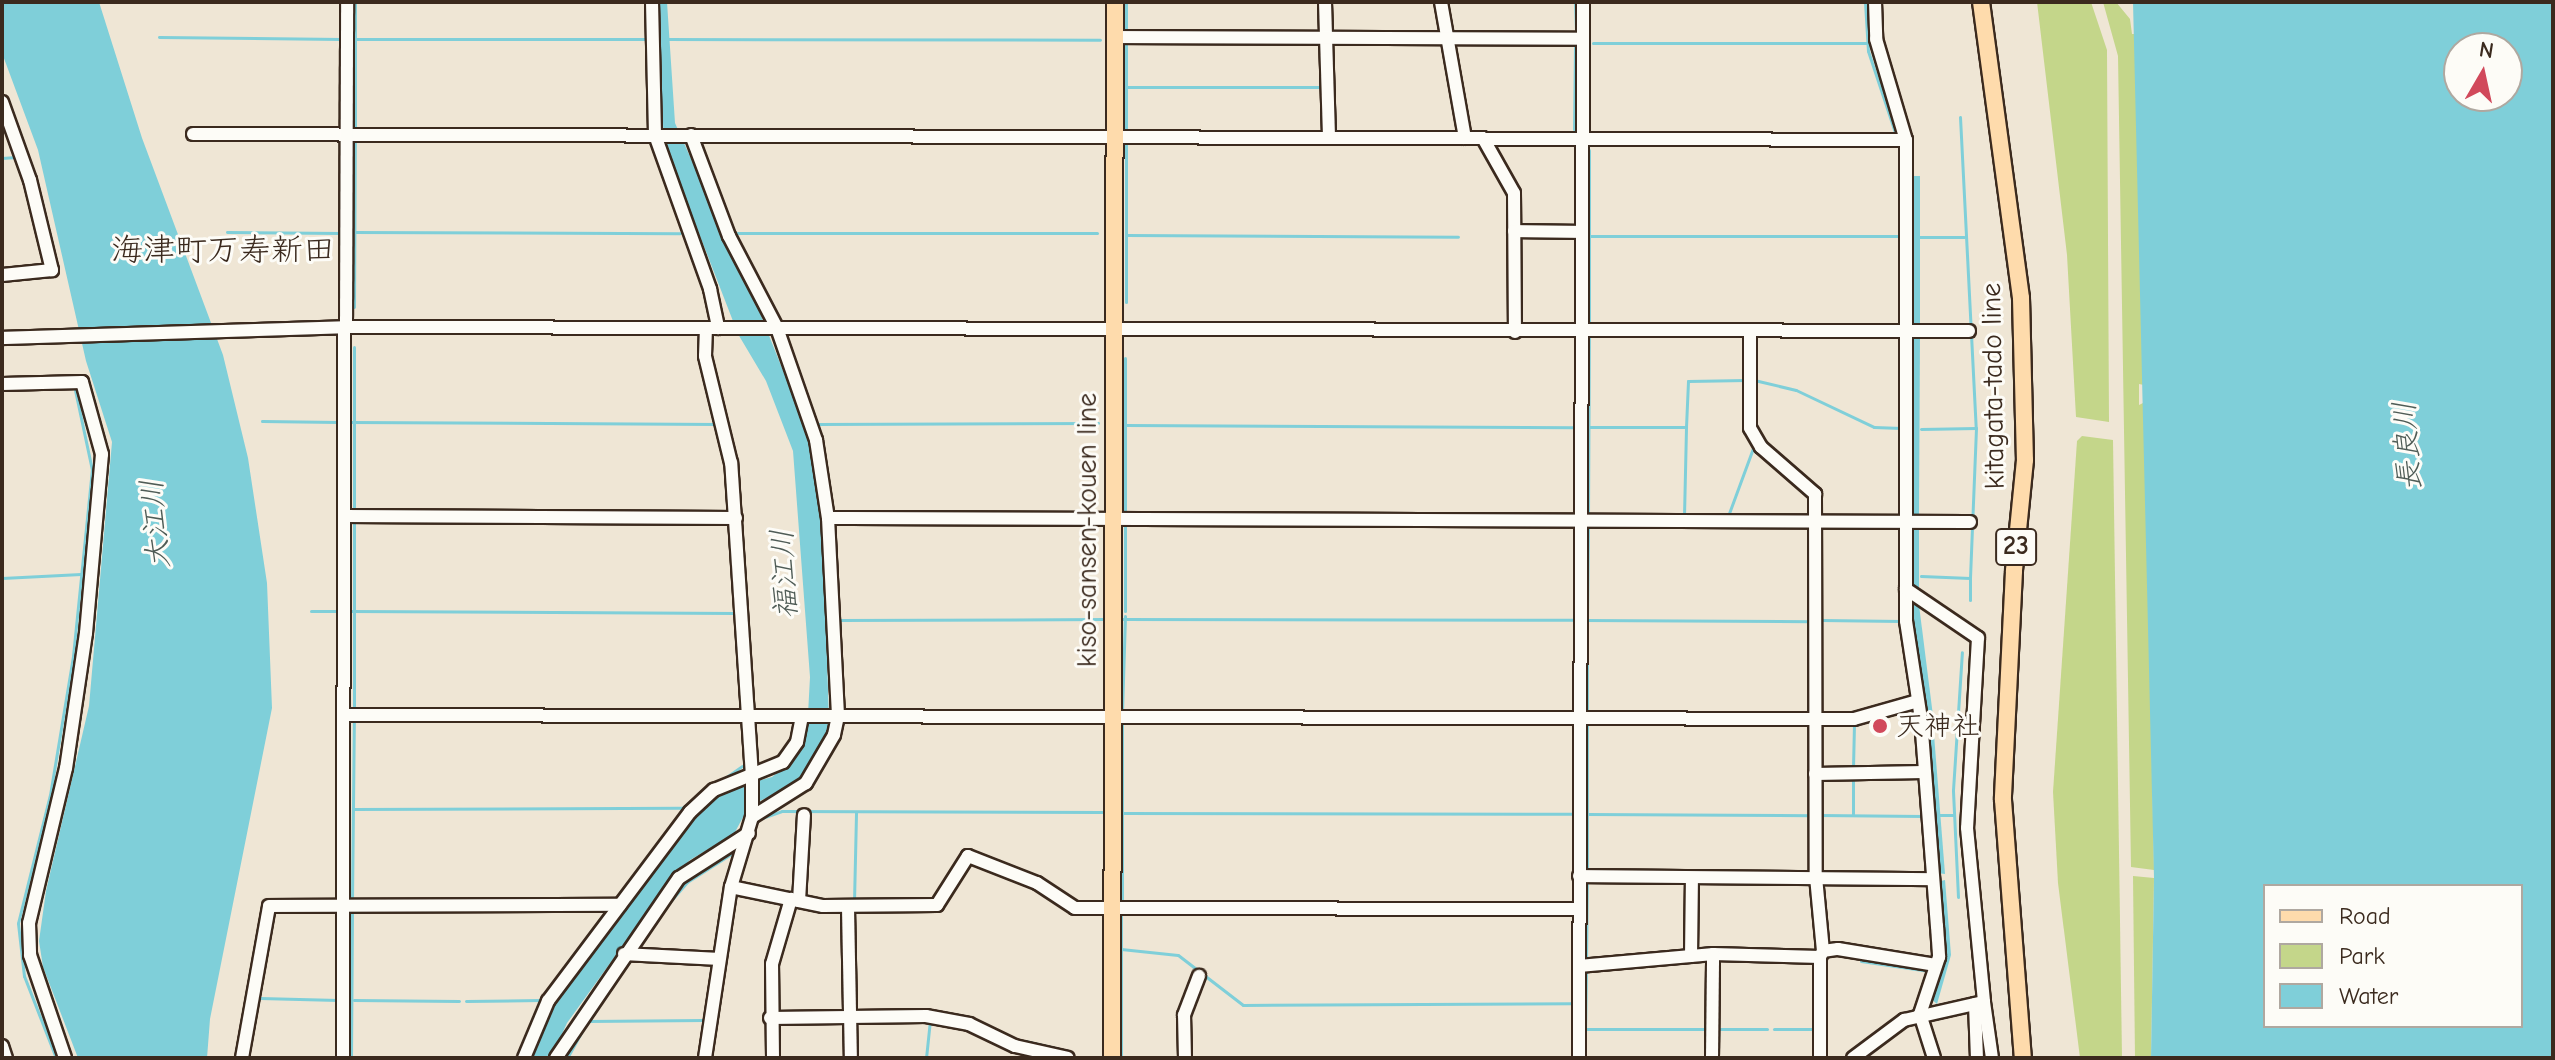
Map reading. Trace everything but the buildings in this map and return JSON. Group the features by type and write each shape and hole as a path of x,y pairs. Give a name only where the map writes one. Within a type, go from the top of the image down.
{"main road":[{"name":"kiso-sansen-kouen line","path":"1112,1058 1115,2"},
{"name":"kitagata-tado line","path":"1981,2 2021,298 2025,460 2014,571 2003,800 2023,1058"}],"street":[{"path":"343,1058 347,715 347,2"},
{"path":"652,2 658,135 710,289 712,328 705,356 731,463 751,716 752,815 731,887 705,1058"},
{"path":"1325,2 1329,137"},
{"path":"1441,2 1465,138"},
{"path":"1579,1058 1583,2"},
{"path":"1875,2 1876,39 1906,140 1906,589 1933,879 1936,965 1920,1014 1934,1058"},
{"path":"1975,2 1985,37"},
{"path":"1115,37 1583,39"},
{"path":"2,102 30,180 52,270 2,275"},
{"path":"193,134 1906,140"},
{"path":"688,135 729,236 774,328 816,440 828,518 837,716 828,749 806,783 752,815"},
{"path":"1483,138 1514,193 1515,332"},
{"path":"1514,231 1582,232"},
{"path":"2,338 226,328 345,327 1969,331"},
{"path":"1750,332 1750,428 1761,447 1815,494 1816,877 1822,954 1820,1058"},
{"path":"2,384 82,382 102,454 86,633 66,768 29,923 30,955 65,1058"},
{"path":"345,516 736,518"},
{"path":"828,518 1970,522"},
{"path":"1906,589 1978,638 1967,828 1980,1003 1977,1058"},
{"path":"347,715 1854,719 1918,701"},
{"path":"524,1058 548,1001 690,812 714,790 771,770 792,753 804,716"},
{"path":"1815,774 1924,772"},
{"path":"773,1058 770,1018 772,964 795,900 804,815"},
{"path":"556,1058 624,954 679,878 749,833"},
{"path":"731,887 848,908 937,905 968,856 1037,883 1075,908 1579,909"},
{"path":"1579,876 1933,879"},
{"path":"1691,956 1692,878"},
{"path":"242,1058 269,906 620,905"},
{"path":"848,908 851,1058"},
{"path":"624,954 719,959"},
{"path":"1579,966 1713,954 1822,954 1936,965"},
{"path":"1712,1058 1713,954"},
{"path":"1185,1058 1184,1015 1199,976"},
{"path":"1853,1058 1920,1014 1980,1003"},
{"path":"1980,1003 1992,1058"},
{"path":"770,1018 926,1016 969,1024 1014,1052 1068,1058"},
{"path":"2,1046 6,1058"}],"green space":[{"path":"2037,2 2091,2 2107,50 2109,422 2076,417 2067,255"},
{"path":"2103,2 2116,2 2130,19 2132,34 2136,34 2144,385 2139,384 2139,405 2145,402 2154,870 2131,867 2118,56"},
{"path":"2082,436 2113,440 2122,1058 2080,1058 2058,883 2053,792 2077,441"},
{"path":"2133,876 2154,878 2151,1058 2135,1058"}],"water":[{"name":"大江川","path":"2,2 99,2 142,138 223,355 248,458 267,583 272,708 210,1019 207,1058 78,1058 43,967 39,941 46,891 89,706 112,442 86,361 38,150 2,53"},
{"path":"657,2 667,2 675,123 760,313 814,448 823,529 829,722 823,748 798,783 749,806 734,834 690,860 670,880 567,1023 551,1058 529,1058 551,1007 697,810 731,788 772,777 792,761 807,733 810,677 793,451 766,381 738,334 664,143"},
{"name":"長良川","path":"2133,2 2553,2 2553,1058 2151,1058 2154,878"},
{"path":"1912,176 1920,176 1920,327 1912,326"},
{"path":"1920,336 1919,517 1911,516 1912,337"},
{"path":"1919,525 1919,591 1911,587 1911,526"},
{"path":"1910,596 1918,597 1933,716 1925,715"},
{"path":"1933,722 1945,874 1937,873 1925,724"},
{"path":"1945,880 1951,955 1937,1004 1930,998 1937,882"}],"waterway":[{"path":"355,2 355,129"},
{"path":"1126,2 1126,32"},
{"path":"1575,2 1576,32"},
{"path":"1865,2 1868,51 1895,132"},
{"path":"159,37 341,39"},
{"path":"353,39 645,39"},
{"path":"665,39 1100,40"},
{"path":"1126,42 1126,133"},
{"path":"1593,43 1867,43"},
{"path":"1574,129 1575,45"},
{"path":"1126,87 1323,87"},
{"path":"1960,117 1976,428 1970,578"},
{"path":"354,307 355,140"},
{"path":"1126,144 1126,302"},
{"path":"1589,150 1589,325"},
{"path":"2,158 16,157"},
{"path":"227,232 341,233"},
{"path":"352,232 680,233"},
{"path":"737,233 1097,233"},
{"path":"1126,235 1458,237"},
{"path":"1589,236 1902,236"},
{"path":"1912,237 1964,237"},
{"path":"1588,515 1589,337"},
{"path":"354,347 354,510"},
{"path":"1125,358 1125,514"},
{"path":"1588,427 1686,427 1688,381 1746,380"},
{"path":"1754,380 1796,390 1874,427 1901,428"},
{"path":"56,1058 24,976 18,923 50,795 73,656 92,470 75,390"},
{"path":"262,421 338,422"},
{"path":"350,422 717,424"},
{"path":"818,424 1098,423"},
{"path":"1125,425 1573,427"},
{"path":"1684,516 1686,427"},
{"path":"1921,429 1976,428"},
{"path":"1728,516 1753,448"},
{"path":"354,521 354,709"},
{"path":"1125,524 1125,611"},
{"path":"1587,623 1588,526"},
{"path":"2,578 81,574"},
{"path":"1921,576 1970,578 1970,600"},
{"path":"311,611 339,611"},
{"path":"350,611 735,613"},
{"path":"1122,712 1125,616"},
{"path":"839,620 1105,619"},
{"path":"1119,619 1575,620"},
{"path":"1584,620 1812,621"},
{"path":"1821,620 1901,621"},
{"path":"1587,629 1587,713"},
{"path":"1958,897 1953,790 1962,652"},
{"path":"352,900 354,721"},
{"path":"1122,722 1122,902"},
{"path":"1587,724 1587,872"},
{"path":"1853,768 1854,724"},
{"path":"354,809 682,808 742,766"},
{"path":"1853,777 1853,815"},
{"path":"759,819 782,811 1102,812"},
{"path":"854,902 856,812"},
{"path":"1122,813 1576,814"},
{"path":"1587,814 1811,815"},
{"path":"1809,815 1809,870"},
{"path":"1819,815 1923,816"},
{"path":"1936,815 1953,815"},
{"path":"668,904 687,882 737,850"},
{"path":"1586,959 1587,881"},
{"path":"1772,884 1810,884"},
{"path":"1822,884 1843,884"},
{"path":"351,1058 352,909"},
{"path":"1121,913 1121,1058"},
{"path":"1121,949 1178,955 1243,1005 1573,1003"},
{"path":"1861,961 1929,971"},
{"path":"1585,1034 1586,971"},
{"path":"260,998 338,1000"},
{"path":"354,1000 459,1001"},
{"path":"466,1001 541,1000"},
{"path":"856,1010 892,1010"},
{"path":"588,1021 704,1020"},
{"path":"926,1058 930,1021"},
{"path":"1586,1029 1708,1029"},
{"path":"1716,1029 1767,1029"},
{"path":"1774,1029 1815,1029"},
{"path":"567,1058 582,1031"},
{"path":"998,1031 1013,1038"},
{"path":"1025,1041 1068,1051"},
{"path":"1585,1047 1585,1058"}],"place":[{"name":"天神社","path":"1880,726"}],"district":[{"name":"海津町万寿新田","path":"223,250"}],"water label":[{"name":"福江川","path":"785,574"}]}
